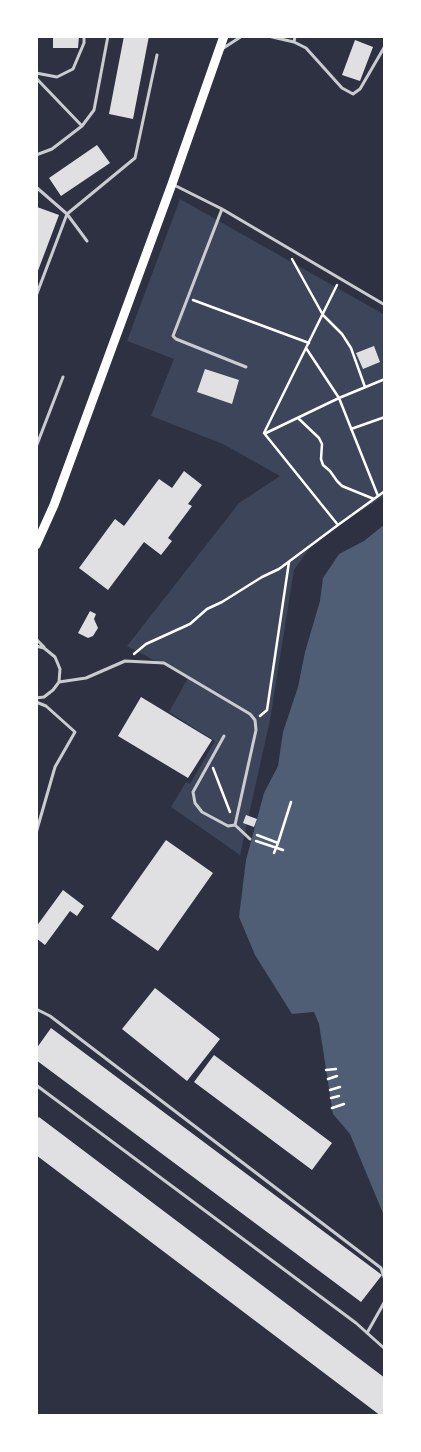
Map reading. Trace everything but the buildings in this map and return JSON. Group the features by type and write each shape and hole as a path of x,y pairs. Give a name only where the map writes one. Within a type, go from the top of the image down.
{"main road":[{"path":"36,545 54,505 172,184 224,36"}],"lane":[{"path":"36,72 57,77 73,69 84,43 84,36"},
{"path":"36,155 52,149 82,126 94,110 108,36"},
{"path":"219,50 242,36"},
{"path":"268,36 294,42 306,48 342,88 352,94 360,89 385,46"},
{"path":"294,42 296,36"},
{"path":"36,296 67,214 135,158 157,55"},
{"path":"36,78 82,126"},
{"path":"172,184 222,209 385,305"},
{"path":"36,187 67,214 87,241"},
{"path":"222,209 173,336 176,339 246,367"},
{"path":"36,447 63,377"},
{"path":"36,639 55,657 60,669 59,682 53,690 44,698 36,698"},
{"path":"36,646 44,648"},
{"path":"59,682 86,678 125,661 164,663 245,710 254,720 256,730 235,825"},
{"path":"36,702 46,706 75,732 55,767 36,832"},
{"path":"224,736 193,792 195,803 202,812 228,826 235,825"},
{"path":"36,815 41,815"},
{"path":"235,825 250,839"},
{"path":"36,1009 50,1016 381,1268 385,1280"},
{"path":"36,1085 356,1323 385,1349"},
{"path":"367,1333 385,1301"}],"path":[{"path":"285,246 322,315 342,334 350,348 365,387"},
{"path":"264,434 340,279"},
{"path":"187,298 309,343"},
{"path":"306,348 339,398 378,496"},
{"path":"264,434 339,398 385,379"},
{"path":"351,429 385,417"},
{"path":"298,418 319,438 322,444 321,459 323,465 337,481 342,486 374,499"},
{"path":"264,434 338,525"},
{"path":"125,661 146,644 190,624 207,609 222,602 289,561 385,491"},
{"path":"254,720 267,710 289,561"},
{"path":"210,760 235,825"},
{"path":"274,853 291,802"},
{"path":"253,834 278,843"},
{"path":"250,839 284,850"},
{"path":"326,1070 336,1069"},
{"path":"328,1079 337,1076"},
{"path":"330,1090 340,1087"},
{"path":"331,1098 338,1096"},
{"path":"332,1108 344,1104"}],"shaded area":[{"path":"180,199 385,315 385,495 314,542 294,570 270,720 240,855 171,807 186,782 190,784 215,741 169,712 188,678 127,646 239,503 280,476 223,444 151,416 174,359 127,341"},
{"path":"385,524 385,1218 350,1134 333,1114 319,1024 314,1012 292,1014 255,955 239,917 246,860 264,793 278,766 283,732 298,687 305,652 320,601 323,578 339,554 364,541"}]}
